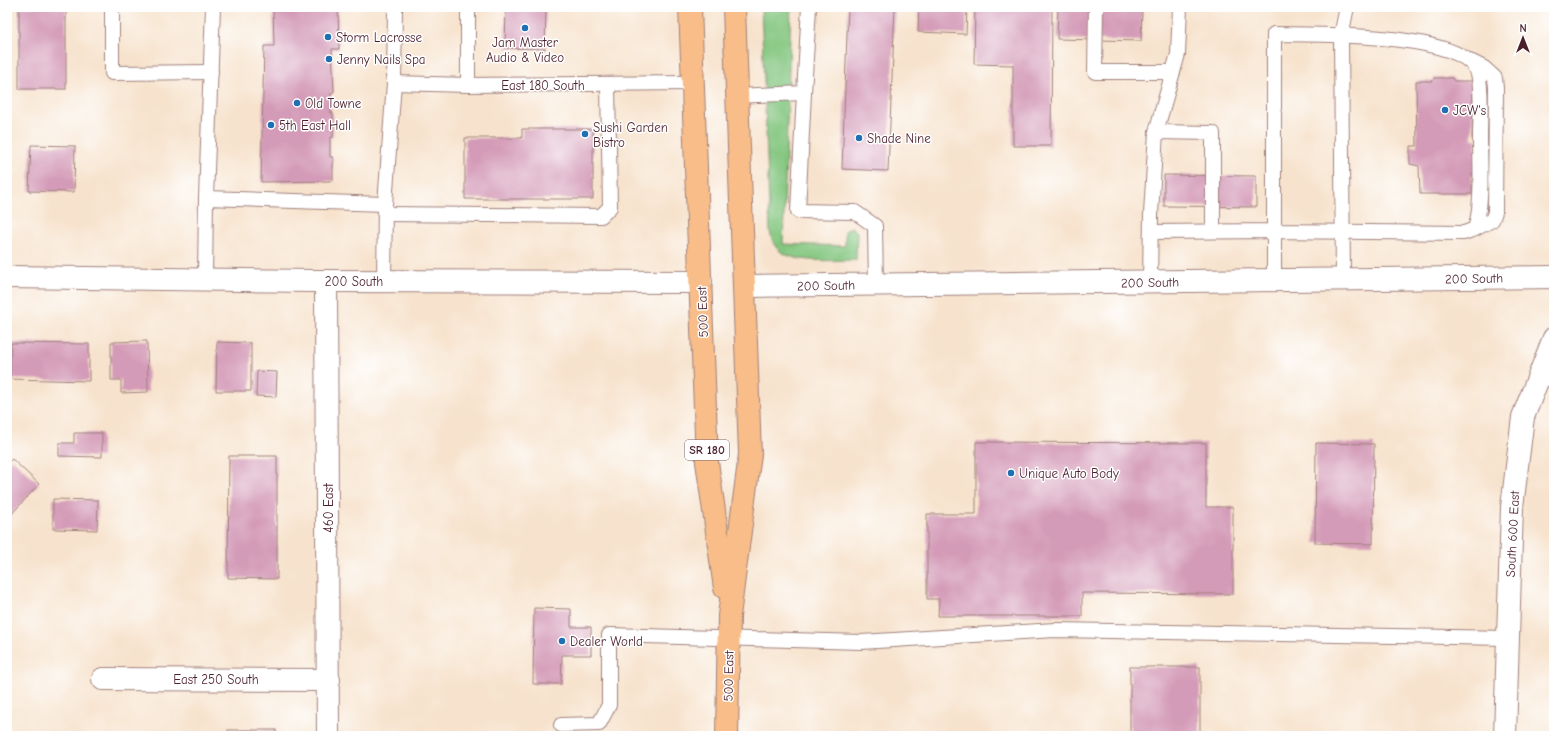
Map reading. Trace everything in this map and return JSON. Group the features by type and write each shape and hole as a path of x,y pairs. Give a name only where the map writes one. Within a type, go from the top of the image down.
{"main road":[{"name":"500 East","path":"690,7 692,83 702,282 707,462 729,616"},
{"name":"500 East","path":"727,736 729,616 750,454 734,7"}],"street":[{"name":"200 South","path":"7,276 326,281 702,282"},
{"name":"200 South","path":"745,286 1554,277"},
{"name":"460 East","path":"326,281 329,680 328,736"},
{"name":"South 600 East","path":"1505,736 1514,492 1523,417 1547,378 1554,338"},
{"name":"East 250 South","path":"103,679 329,680"}],"lane":[{"path":"112,7 112,73 210,72"},
{"path":"205,279 210,72 214,7"},
{"path":"384,281 385,209 394,83 395,7"},
{"path":"468,7 468,85"},
{"path":"809,7 798,211 856,212 875,226 876,285"},
{"path":"1096,7 1095,72 1173,72"},
{"path":"1150,282 1156,132 1178,54 1180,7"},
{"path":"1343,279 1341,36 1347,7"},
{"path":"1151,232 1274,230 1464,233 1475,229 1479,212 1480,78 1471,62 1447,51 1412,41 1394,38 1274,34 1274,230 1274,280"},
{"name":"East 180 South","path":"394,83 468,85 692,83"},
{"path":"206,198 385,209 601,216 610,207 608,84"},
{"path":"736,96 804,93"},
{"path":"1156,132 1213,133 1213,231"},
{"path":"561,725 599,724 609,705 609,635 638,634 728,640 861,642 1055,630 1508,638"}],"green space":[{"path":"761,7 791,7 783,244 845,246 845,231 852,227 857,232 856,260 827,261 795,258 780,251 772,240 770,232"}],"building":[{"path":"19,7 66,7 66,89 19,89"},
{"name":"Old Towne","path":"273,7 338,7 339,49 332,49 334,92 331,93 333,137 330,138 330,157 333,157 333,181 261,182 264,46 274,46"},
{"name":"Jam Master Audio & Video","path":"506,7 546,7 545,49 505,48"},
{"path":"848,7 895,7 888,171 842,169"},
{"path":"919,7 967,7 966,34 918,32"},
{"path":"975,7 1052,7 1051,146 1013,146 1013,65 974,64"},
{"path":"1058,7 1142,7 1141,41 1057,39"},
{"name":"JCW's","path":"1434,78 1452,78 1454,81 1473,81 1472,139 1476,139 1475,174 1472,174 1472,194 1420,194 1419,166 1410,164 1410,146 1417,146 1416,81 1433,81"},
{"path":"522,129 593,129 593,199 465,199 465,138 522,138"},
{"path":"31,145 75,146 74,192 29,191"},
{"path":"1164,175 1256,176 1256,207 1164,206"},
{"path":"147,341 148,392 121,393 121,380 111,380 111,342"},
{"path":"217,342 251,343 251,391 216,391"},
{"path":"11,343 89,344 89,381 10,379"},
{"path":"257,371 277,372 276,397 256,396"},
{"path":"74,433 102,433 102,457 59,456 59,443 74,443"},
{"path":"976,442 1206,443 1206,507 1233,507 1233,594 1082,593 1082,616 938,616 939,599 927,599 927,514 976,514"},
{"path":"1316,443 1374,444 1373,544 1315,543"},
{"path":"229,456 277,456 277,579 228,578"},
{"path":"12,459 39,484 8,518 7,464"},
{"path":"53,499 98,500 97,530 53,529"},
{"name":"Dealer World","path":"534,608 571,609 571,627 591,627 591,655 562,655 561,684 533,684"},
{"path":"1130,667 1200,667 1200,736 1130,736"},
{"path":"228,730 276,730 276,736 228,736"}],"place":[{"name":"Jam Master Audio & Video","path":"525,28"},
{"name":"Storm Lacrosse","path":"328,37"},
{"name":"Jenny Nails Spa","path":"329,59"},
{"name":"Old Towne","path":"297,103"},
{"name":"JCW's","path":"1445,110"},
{"name":"5th East Hall","path":"271,125"},
{"name":"Sushi Garden Bistro","path":"585,134"},
{"name":"Shade Nine","path":"859,138"},
{"name":"Unique Auto Body","path":"1011,473"},
{"name":"Dealer World","path":"562,641"}]}
